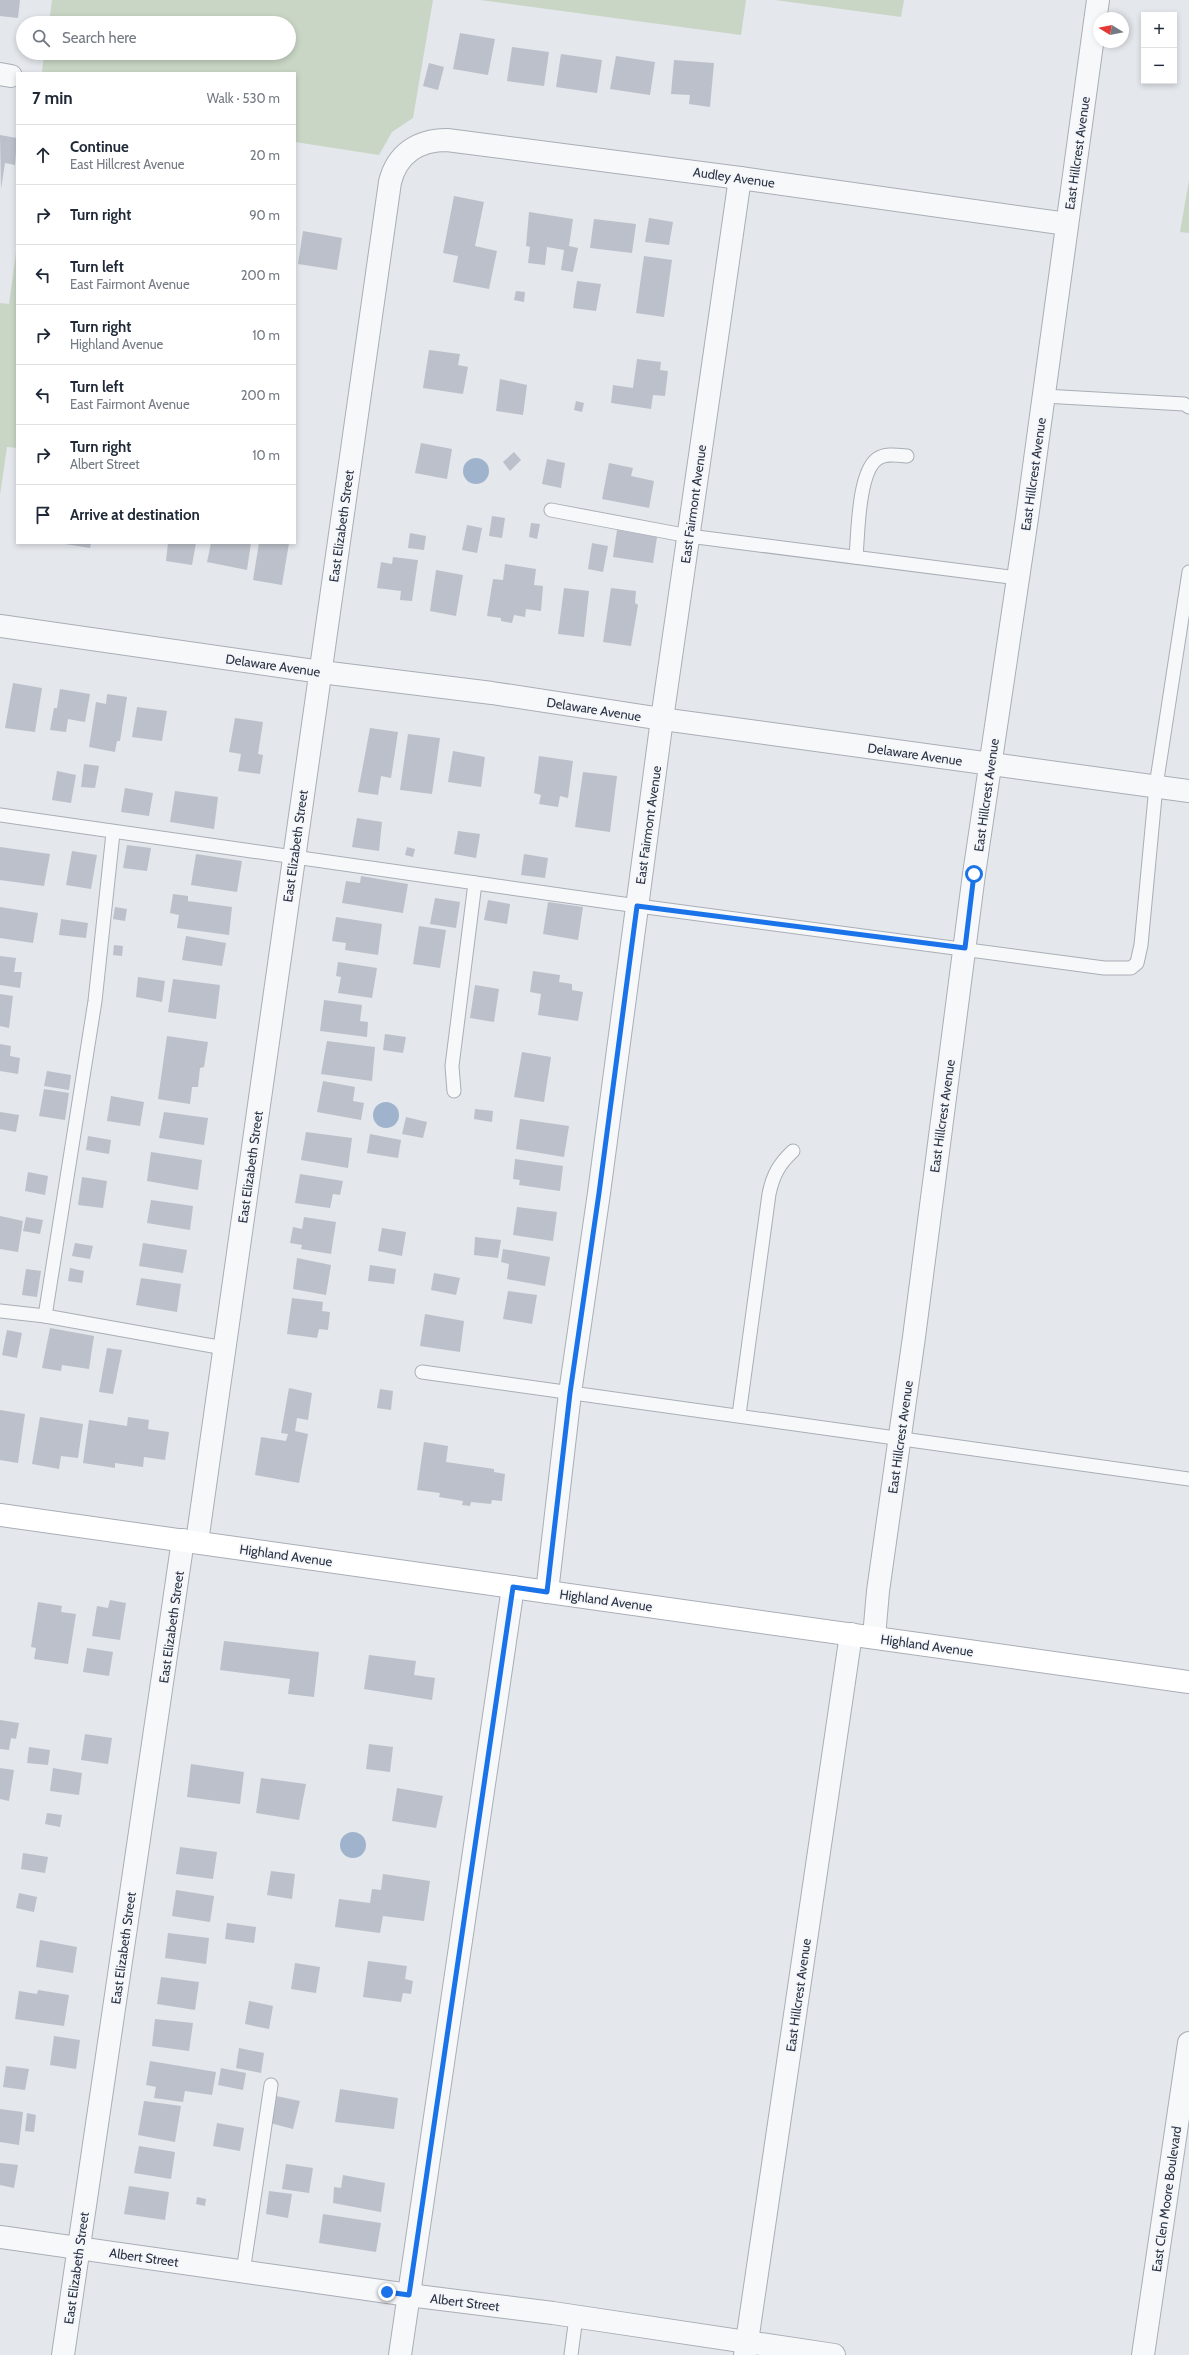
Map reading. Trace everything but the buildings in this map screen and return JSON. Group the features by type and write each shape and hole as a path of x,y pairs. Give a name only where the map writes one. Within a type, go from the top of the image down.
{"main road":[{"name":"Highland Avenue","path":"0,1515 1189,1682"}],"street":[{"name":"East Hillcrest Avenue","path":"874,1637 878,1591 990,764 1044,396 1098,0"},
{"name":"Audley Avenue","path":"405,155 421,143 434,140 447,140 740,178 1067,224"},
{"name":"East Elizabeth Street","path":"63,2355 190,1541 224,1348 390,182 393,171 405,155"},
{"name":"East Fairmont Avenue","path":"547,1592 570,1393 599,1193 662,720 740,178"},
{"name":"Delaware Avenue","path":"0,626 321,672 492,693 662,720 1189,791"},
{"path":"400,2355 513,1587"},
{"name":"East Hillcrest Avenue","path":"746,2349 851,1634"},
{"name":"East Clen Moore Boulevard","path":"1143,2355 1189,2043"},
{"name":"Albert Street","path":"0,2237 243,2272 576,2317 746,2349 834,2355"}],"lane":[{"path":"1044,396 1184,404 1189,407"},
{"path":"856,557 863,494 871,466 877,459 890,454 907,456"},
{"path":"551,510 689,536 1018,578"},
{"path":"0,815 113,833 637,906 965,948 1104,968 1131,968 1137,962 1141,945 1156,786 1189,572"},
{"path":"45,1316 95,1001 113,833"},
{"path":"454,1091 452,1066 475,883"},
{"path":"739,1415 769,1194 774,1173 782,1161 793,1151"},
{"path":"0,1311 45,1316 224,1348"},
{"path":"422,1372 1189,1478"},
{"path":"243,2272 272,2085"},
{"path":"570,2355 576,2317"}],"green space":[{"path":"52,0 433,0 413,118 392,132 379,155 296,142 296,72 42,72 43,60 296,60 296,16 50,16"},
{"path":"480,0 746,0 741,35"},
{"path":"775,0 904,0 901,17"},
{"path":"1189,180 1189,233 1180,232"},
{"path":"16,253 16,448 7,447 0,495 0,303 9,304"}],"water":[{"path":"476,458 485,462 489,471 485,480 476,484 467,480 463,471 467,462"},
{"path":"386,1102 395,1106 399,1115 395,1124 386,1128 377,1124 373,1115 377,1106"},
{"path":"353,1832 362,1836 366,1845 362,1854 353,1858 344,1854 340,1845 344,1836"}],"route":[{"path":"387,2292 409,2295 513,1587 547,1592 570,1393 599,1193 637,906 965,948 974,874"}]}
